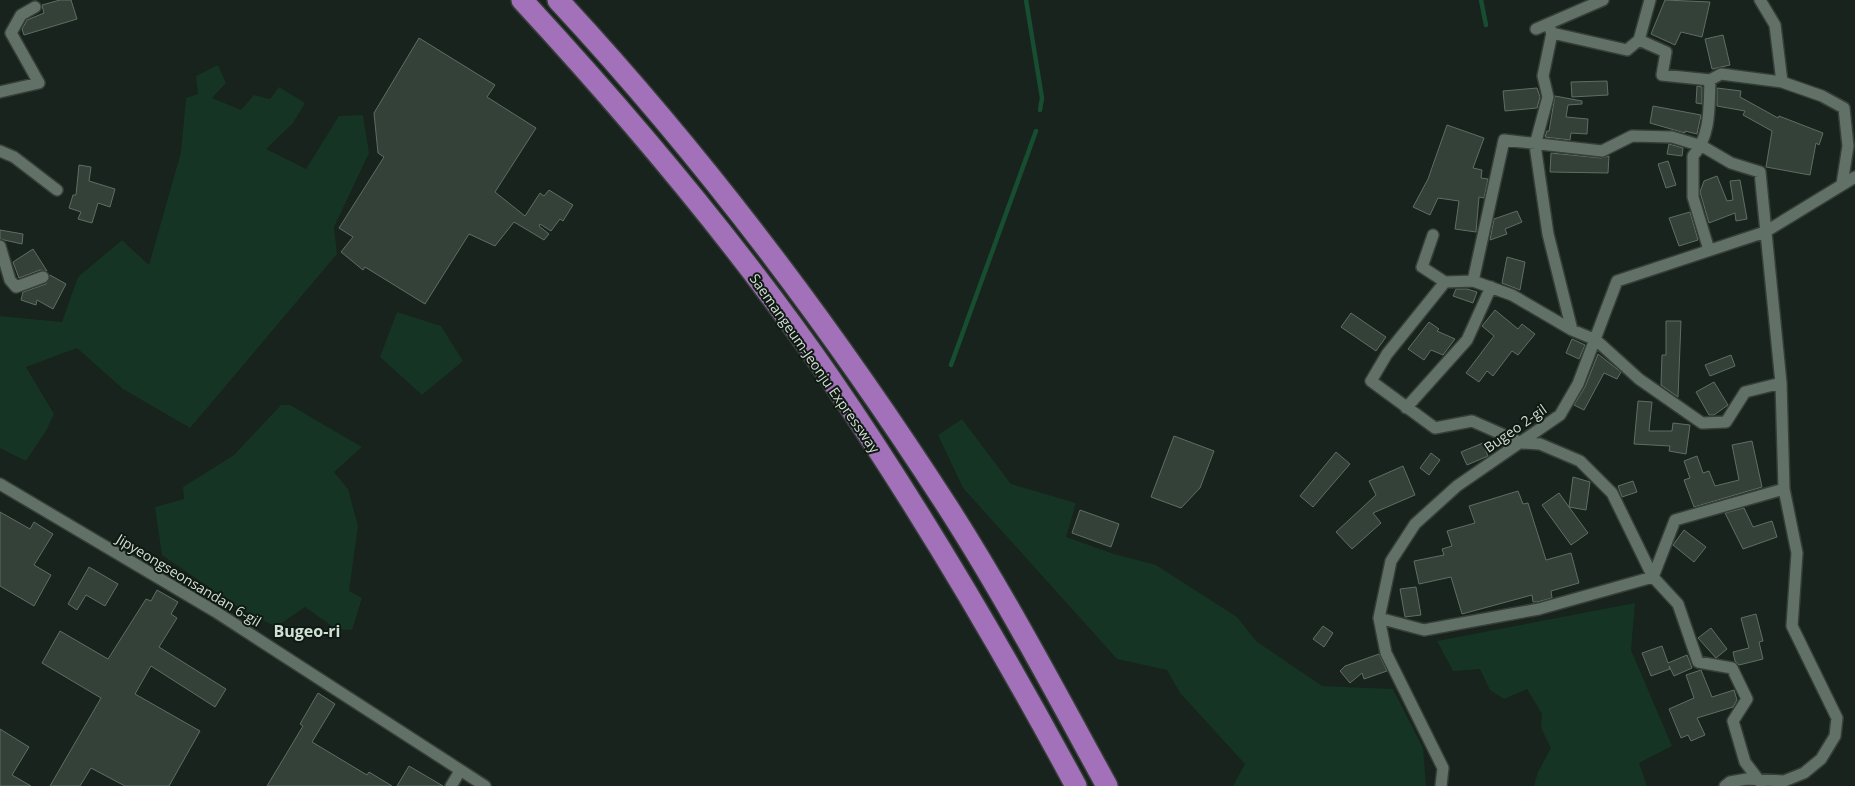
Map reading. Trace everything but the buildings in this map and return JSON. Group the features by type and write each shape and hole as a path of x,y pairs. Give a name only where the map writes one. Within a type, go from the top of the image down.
{"highway":[{"name":"Saemangeum-Jeonju Expressway","path":"522,0 591,75 736,251 828,375 928,528 1020,683 1076,786"},
{"name":"Saemangeum-Jeonju Expressway","path":"558,0 603,49 758,236 846,356 949,510 1045,672 1107,786"}],"street":[{"path":"1550,28 1603,0"},
{"path":"1536,29 1550,28 1627,50 1639,40 1650,0"},
{"path":"1760,0 1775,25 1782,82"},
{"path":"0,92 39,83 11,33 21,15 35,7"},
{"path":"1550,28 1543,76 1548,97 1535,144 1548,234 1572,330"},
{"path":"1639,40 1666,52 1662,75 1710,80 1721,74 1782,82 1822,96 1844,108 1848,146 1842,184"},
{"path":"1709,250 1692,197 1693,156 1702,146 1709,113 1710,80"},
{"path":"1472,281 1504,140 1602,151 1632,136 1672,138 1702,146 1731,163 1760,172 1781,383 1784,489 1797,553 1792,626 1837,718 1835,736 1821,759 1804,774 1784,780 1761,783 1730,782 1725,786"},
{"path":"0,151 14,157 57,190"},
{"name":"Bugeo 2-gil","path":"1441,786 1443,768 1386,652 1379,618 1391,561 1415,524 1457,486 1560,415 1578,384 1617,282 1765,232 1855,177"},
{"path":"1433,235 1422,267 1445,282 1472,281 1512,295 1572,330 1596,340 1639,379 1702,423 1726,422 1745,392 1781,383"},
{"path":"0,246 10,280 16,288 43,277"},
{"path":"1445,282 1387,354 1372,381 1435,428 1472,421 1522,443 1540,444 1580,461 1612,493 1652,577 1678,604 1698,662 1732,668 1747,699 1734,721 1744,762 1761,783"},
{"path":"1406,408 1468,340 1491,287"},
{"name":"Jipyeongseonsandan 6-gil","path":"0,484 216,612 485,786"},
{"path":"1652,577 1675,520 1784,489"},
{"path":"1379,618 1424,630 1539,610 1652,577"},
{"path":"451,786 460,771"}],"green space":[{"path":"218,65 226,83 212,98 241,110 254,95 270,99 279,87 305,103 293,123 266,149 306,169 339,116 363,115 369,153 334,227 337,254 190,428 123,389 77,348 26,367 54,414 46,431 26,461 0,448 0,316 62,322 78,277 122,240 149,265 181,152 186,98 198,94 196,76"},
{"path":"397,312 441,326 463,361 422,395 380,357"},
{"path":"281,405 290,405 362,447 334,472 348,489 358,526 349,591 362,598 352,630 336,629 305,607 276,627 239,608 162,555 155,507 184,499 183,487 234,455"},
{"path":"962,419 1011,484 1076,503 1066,537 1114,554 1156,565 1237,617 1256,641 1322,686 1393,689 1423,748 1426,786 1233,786 1245,764 1180,693 1167,670 1117,659 963,488 938,435"},
{"path":"1635,603 1631,650 1672,746 1639,763 1647,786 1534,786 1538,772 1551,748 1541,728 1542,714 1527,689 1504,699 1490,690 1480,669 1453,671 1437,641"}],"waterway":[{"path":"1026,0 1042,98 1040,110"},
{"path":"1481,0 1486,25"},
{"path":"951,365 1036,131"}],"district":[{"name":"Bugeo-ri","path":"307,631"}]}
